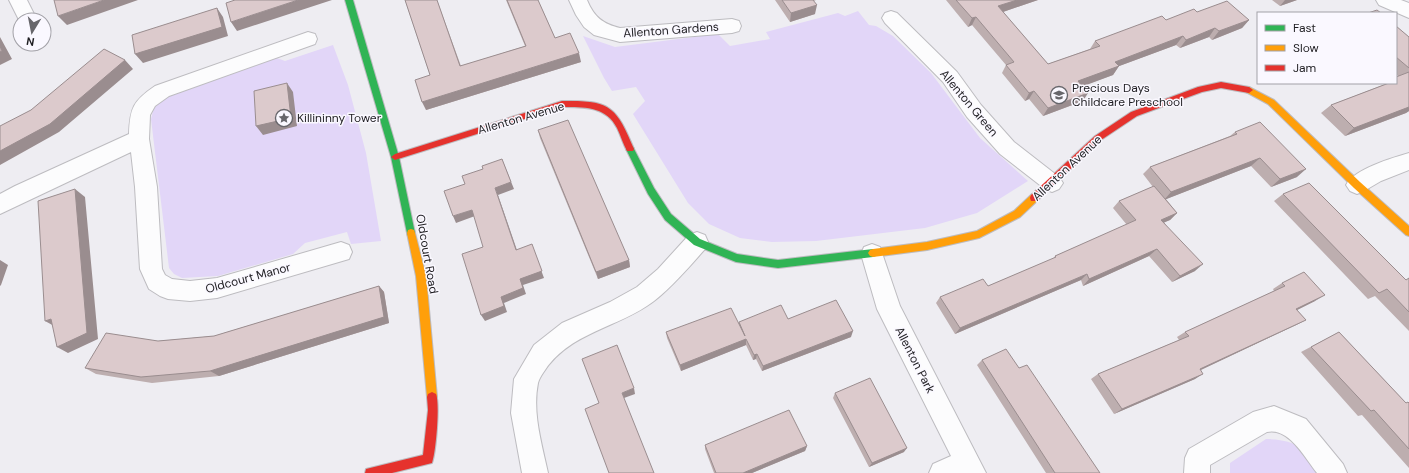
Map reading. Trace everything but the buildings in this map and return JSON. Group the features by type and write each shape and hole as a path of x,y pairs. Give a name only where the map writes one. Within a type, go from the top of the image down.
{"street":[{"path":"18,0 24,12"},
{"name":"Oldcourt Road","path":"349,0 395,157 421,276 433,410 429,466 370,473"},
{"name":"Allenton Gardens","path":"578,0 582,10 591,22 601,30 620,35 732,26"},
{"path":"1385,0 1409,11"},
{"name":"Allenton Green","path":"891,18 950,77 974,111 1007,148 1052,183"},
{"name":"Oldcourt Manor","path":"308,39 162,91 148,101 140,115 139,139 146,187 150,269 156,282 168,289 190,292 217,288 342,252"},
{"name":"Allenton Avenue","path":"395,157 562,104 586,104 600,107 615,118 651,191 668,217 697,242 736,258 778,264 872,254 927,246 979,234 1017,214 1052,183 1098,138 1134,114 1201,89 1221,85 1246,89 1271,102 1357,185 1409,232"},
{"path":"0,205 52,178 139,139"},
{"path":"1357,185 1374,175 1409,161"},
{"path":"535,473 523,413 526,379 542,353 570,331 618,310 645,294 666,276 697,242"},
{"name":"Allenton Park","path":"872,254 889,309 970,467 942,473"},
{"path":"1197,473 1198,458 1262,420 1274,418 1297,428 1334,473"}],"shaded area":[{"path":"858,11 869,25 876,26 893,36 931,73 980,138 1028,181 977,213 925,228 816,241 772,242 740,238 709,224 688,203 633,114 645,101 636,87 612,91 583,36 615,47 718,34 730,46 770,39 766,32 838,13 845,16"},
{"path":"333,45 348,85 366,153 381,241 351,244 347,232 305,243 293,254 218,276 182,278 174,274 169,268 151,119 154,107 165,98 277,58 285,61"},
{"path":"1266,439 1286,441 1299,447 1321,473 1230,473 1230,463"}],"traffic: fast":[{"path":"349,0 395,157 411,233"},
{"path":"630,149 651,191 668,217 697,242 736,258 778,264 873,253"}],"traffic: slow":[{"path":"1249,90 1271,102 1357,185 1409,232"},
{"path":"873,253 927,246 979,234 1017,214 1034,198"},
{"path":"411,233 421,276 432,397"}],"traffic: jam":[{"path":"1034,198 1098,138 1134,114 1201,89 1221,85 1249,90"},
{"path":"395,157 562,104 590,105 604,109 610,113 620,125 630,149"},
{"path":"370,473 428,459 433,410 432,397"}],"place":[{"name":"Precious Days Childcare Preschool","path":"1059,95"},
{"name":"Killininny Tower","path":"284,118"}]}
